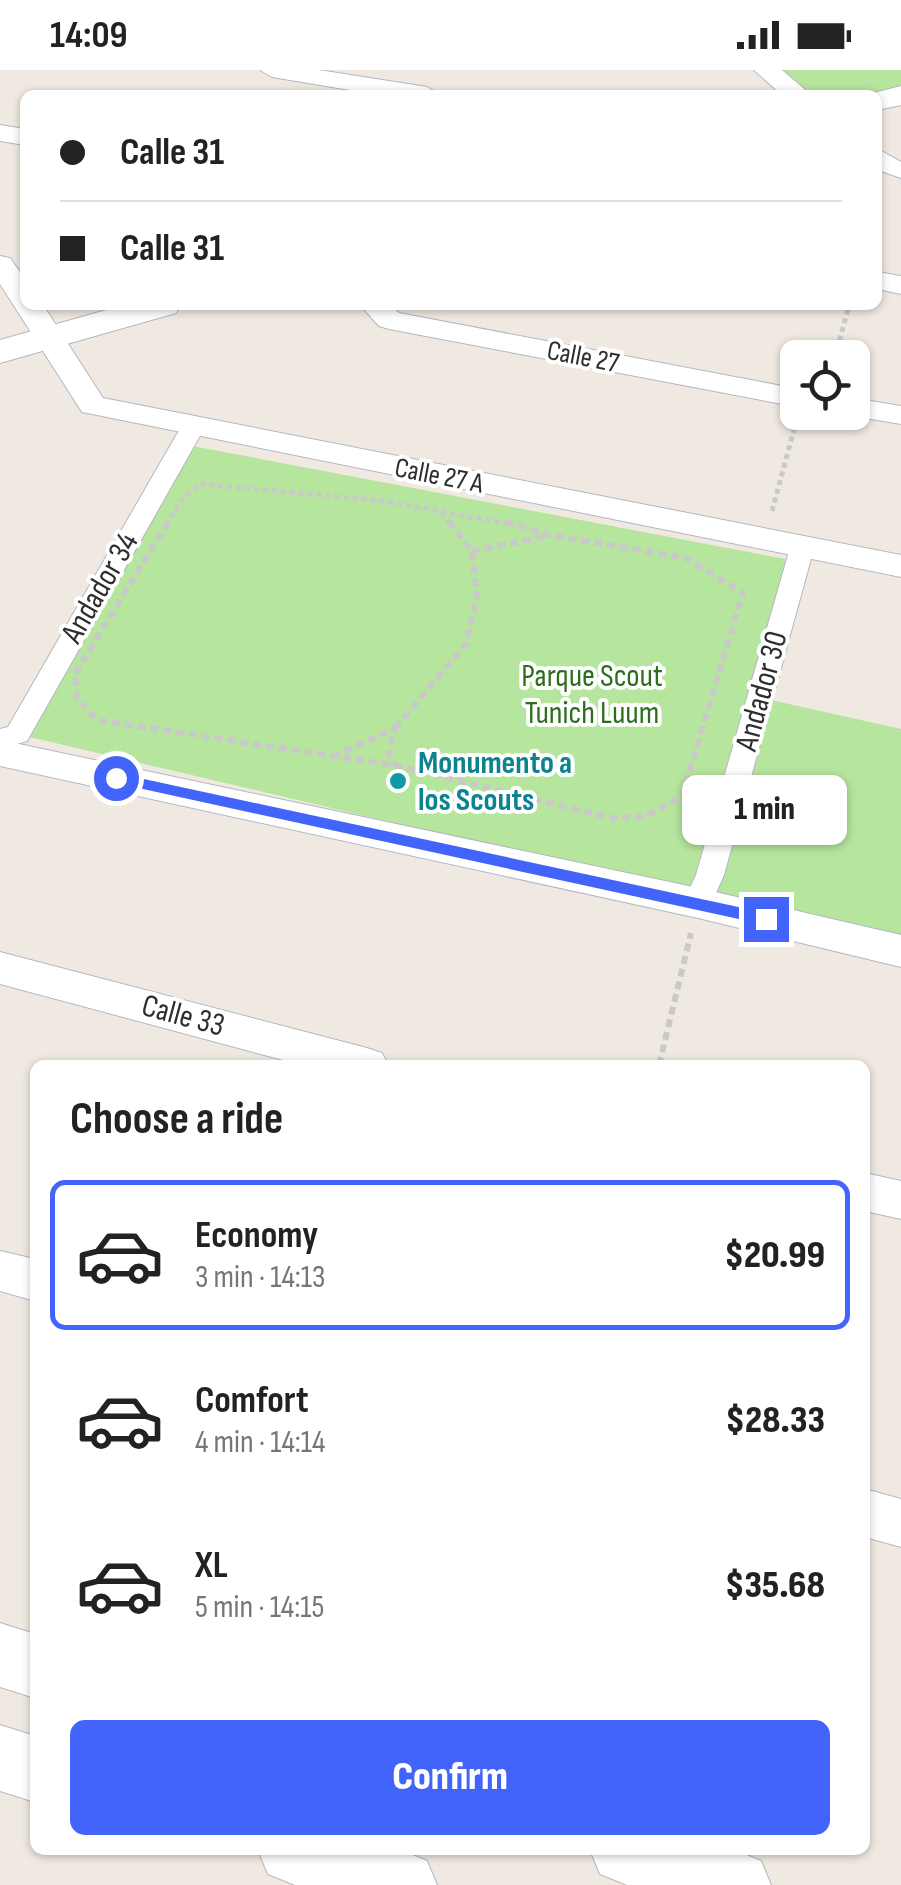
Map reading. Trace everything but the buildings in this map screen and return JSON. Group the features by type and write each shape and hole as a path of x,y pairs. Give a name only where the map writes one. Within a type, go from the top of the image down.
{"street":[{"path":"272,70 396,90"},
{"path":"766,70 792,90"},
{"name":"Calle 27 A","path":"0,264 20,292"},
{"name":"Calle 27 A","path":"32,310 93,405 764,542 901,566"},
{"path":"0,352 146,310"},
{"name":"Calle 27","path":"379,310 389,320 780,395"},
{"path":"870,410 901,416"},
{"name":"Andador 34","path":"0,739 17,734 193,426"},
{"name":"Andador 30","path":"698,903 710,874 802,548"},
{"path":"0,754 698,903 901,951"},
{"name":"Calle 33","path":"0,968 348,1060"},
{"path":"870,1193 901,1200"},
{"path":"0,1270 30,1279"},
{"path":"870,1514 901,1522"},
{"path":"0,1656 30,1665"},
{"path":"0,1758 30,1767"},
{"path":"308,1855 403,1885"},
{"path":"640,1855 738,1885"}],"path":[{"path":"840,340 848,310"},
{"path":"764,542 794,430"},
{"path":"200,484 384,501 494,519 550,536 686,558 743,593 682,796 647,816 612,818 394,765 98,720 77,698 74,674 180,502 200,484"},
{"path":"394,765 389,753 396,728 466,644 477,597 472,551 441,512"},
{"path":"472,551 550,536"},
{"path":"332,757 396,728"},
{"path":"660,1060 698,903"}],"green space":[{"path":"774,70 901,70 901,90 882,95 882,90 800,90"},
{"name":"Parque Scout Tunich Luum","path":"182,444 806,563 771,700 901,729 901,942 17,734"}],"place":[{"name":"Monumento a los Scouts","path":"398,781"}],"route":[{"path":"116,778 766,919"}]}
